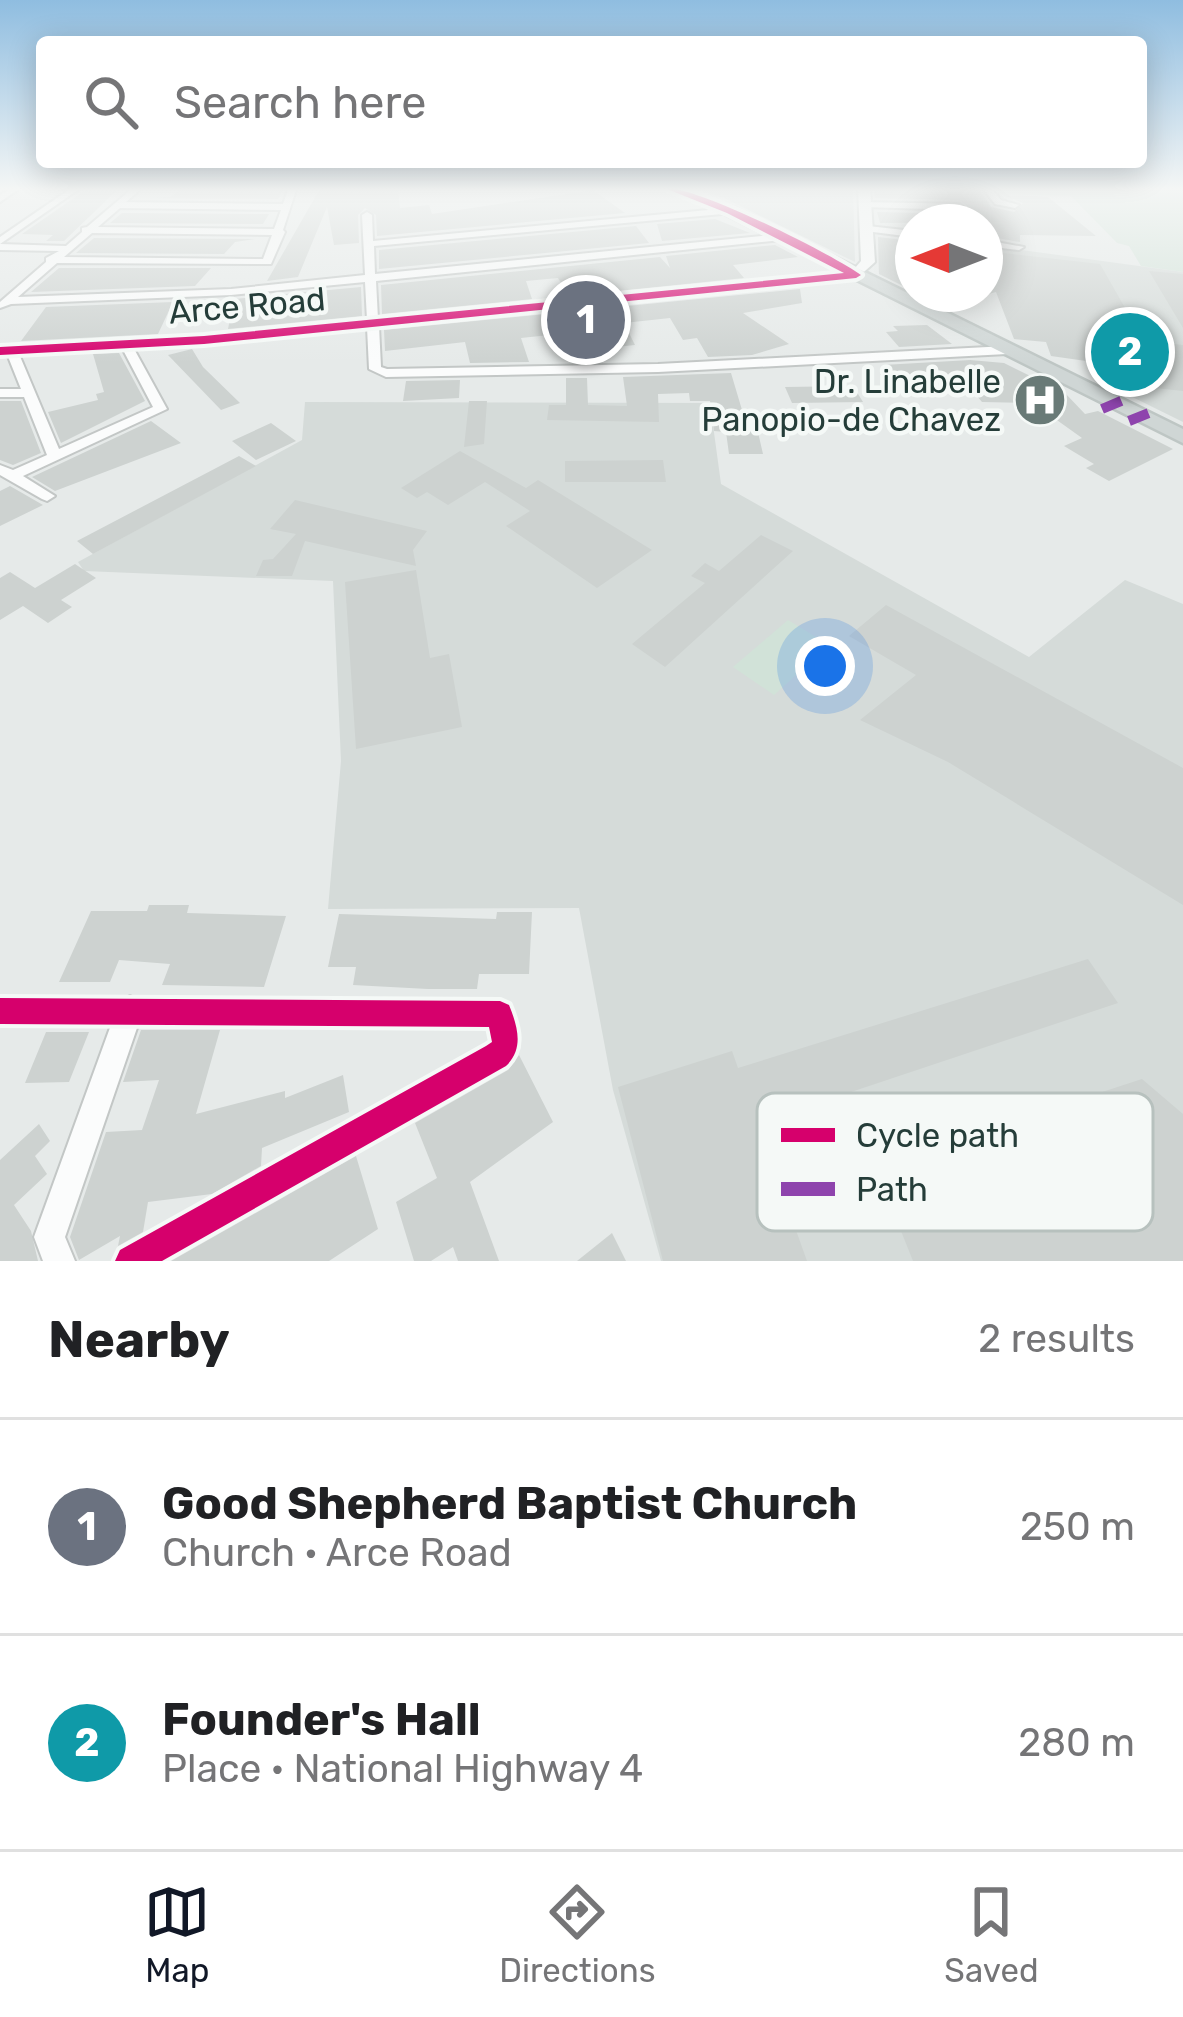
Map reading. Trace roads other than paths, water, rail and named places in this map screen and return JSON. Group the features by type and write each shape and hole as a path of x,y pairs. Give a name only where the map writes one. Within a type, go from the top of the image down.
{"main road":[{"path":"800,246 1183,437"}],"street":[{"path":"29,246 63,248"},
{"path":"4,304 66,246"},
{"path":"48,262 267,262 274,246"},
{"path":"368,246 375,369 404,375 1007,350"},
{"path":"4,304 182,296 693,246"},
{"path":"856,274 868,262 868,246"},
{"path":"1009,246 1019,247"},
{"name":"Arce Road","path":"6,350 371,324 856,274"},
{"path":"7,472 55,457 160,409 126,345"},
{"path":"6,350 55,457"},
{"path":"0,393 29,393"},
{"path":"7,472 47,496"},
{"path":"59,1261 49,1237 130,1009"},
{"path":"0,1011 482,1010 500,1014 506,1038 496,1056 131,1261"}],"place":[{"name":"Good Shepherd Baptist Church","path":"586,320"},
{"name":"Founder's Hall","path":"1130,352"},
{"name":"Dr. Linabelle Panopio-de Chavez","path":"1040,400"}]}
